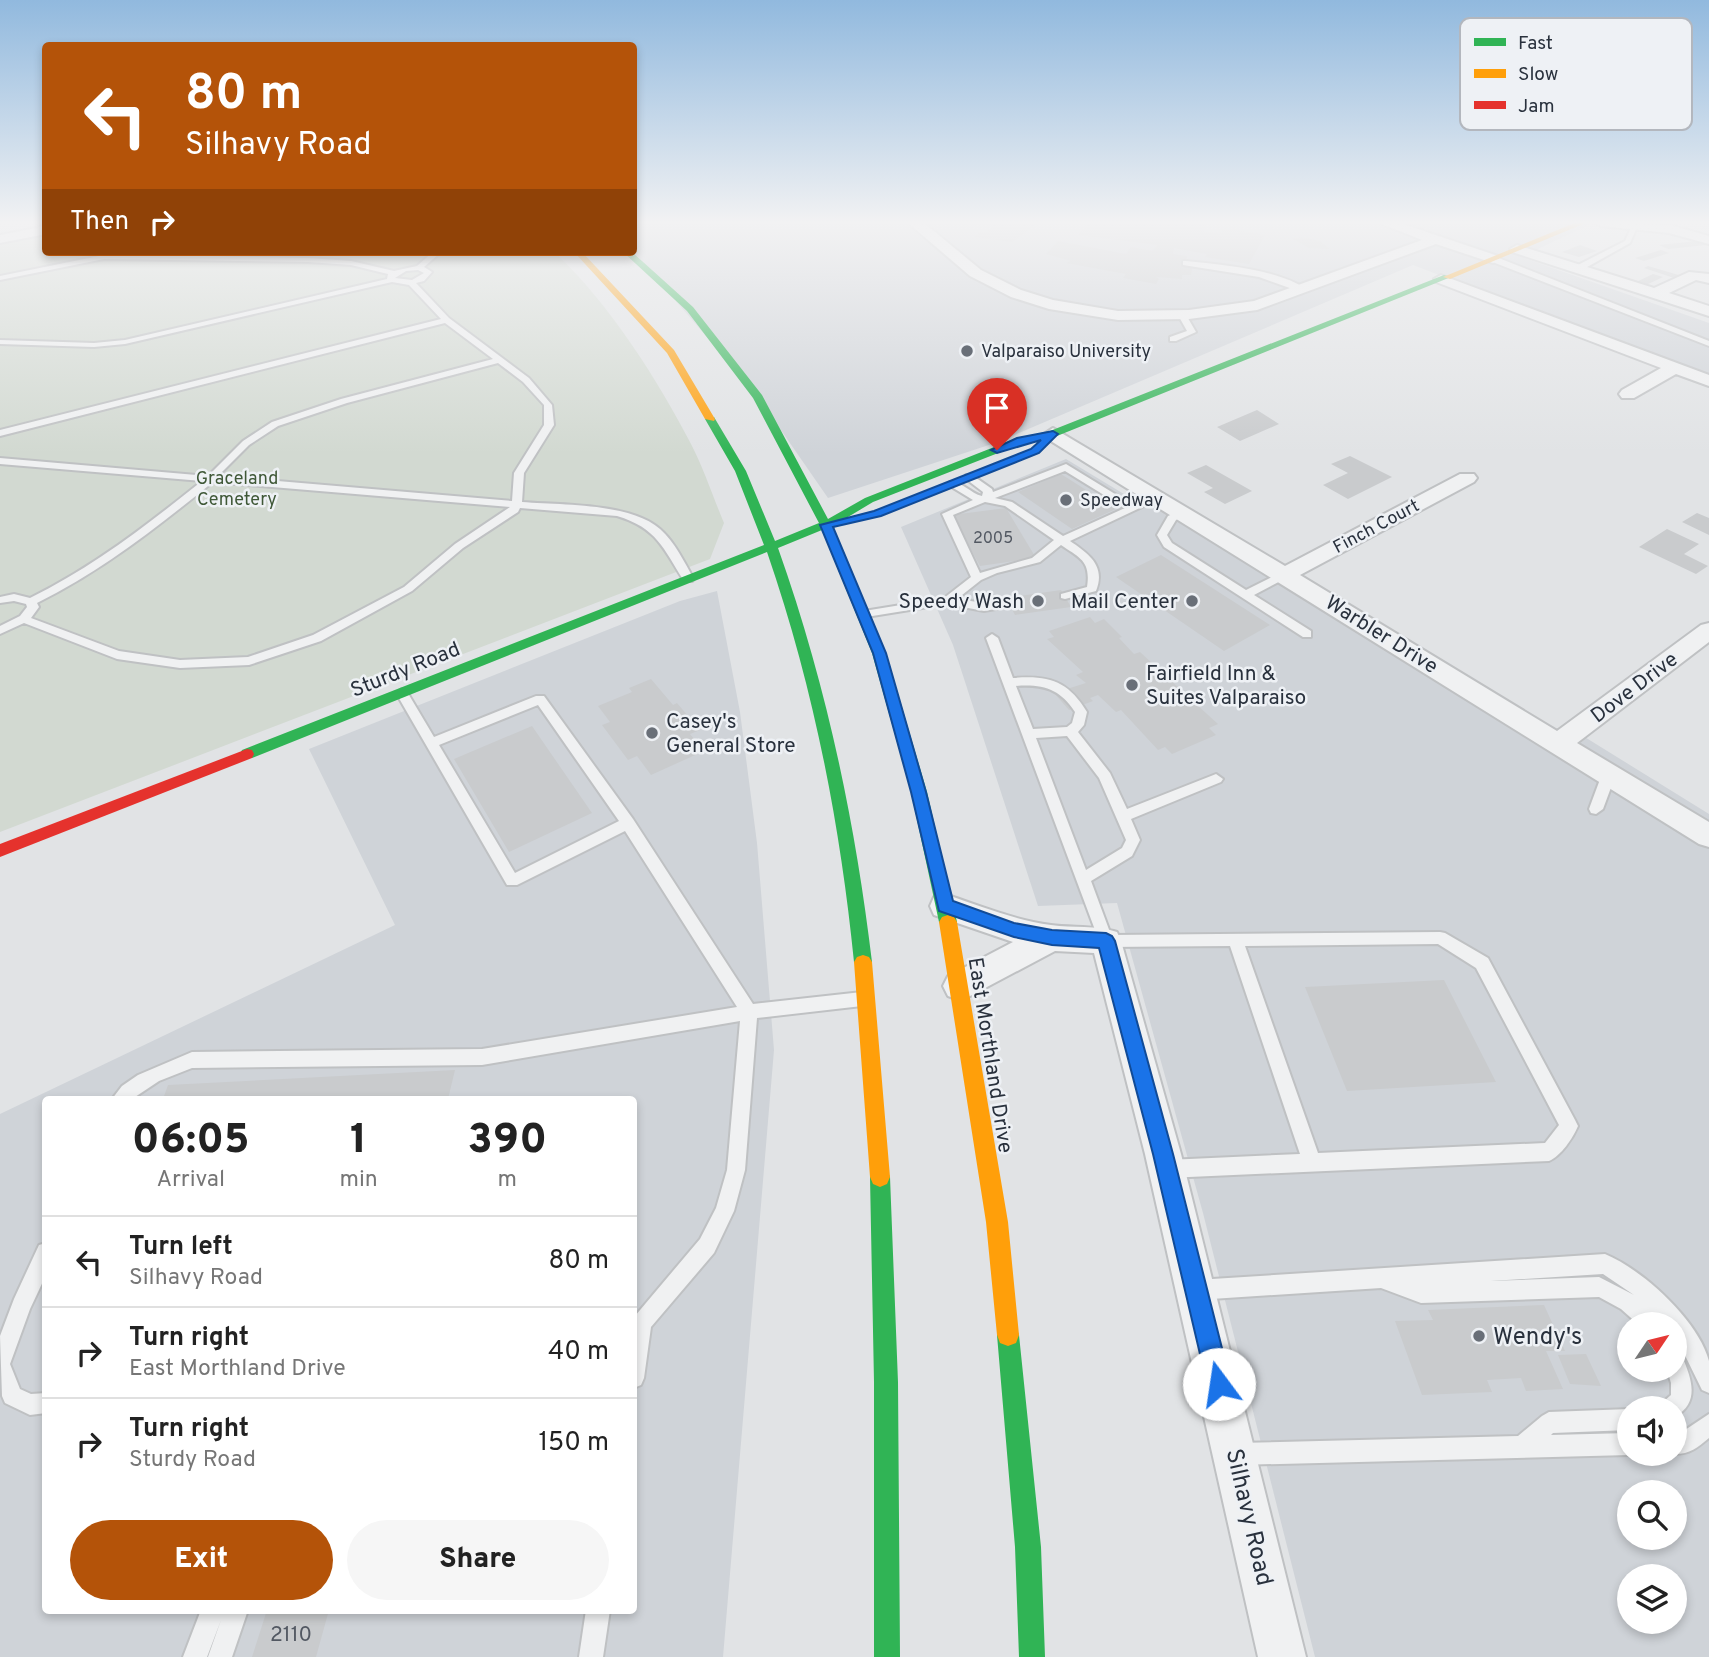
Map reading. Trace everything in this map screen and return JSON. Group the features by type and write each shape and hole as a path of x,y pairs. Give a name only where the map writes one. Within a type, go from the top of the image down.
{"main road":[{"path":"627,299 639,311 688,376 729,448 772,546 808,662 840,801 869,998 884,1246 887,1657"},
{"name":"East Morthland Drive","path":"679,299 690,309 758,397 826,525 880,653 919,792 945,906 997,1222 1028,1547 1032,1657"},
{"name":"Sturdy Road","path":"0,851 826,525 869,500 1021,440 1053,434 1390,299"},
{"name":"Sturdy Road","path":"826,525 877,514 953,484 1035,451 1053,434"}],"street":[{"path":"1037,299 1120,315 1182,315 1257,305 1275,299"},
{"path":"1494,299 1709,381"},
{"path":"1672,299 1709,311"},
{"path":"1628,394 1674,368"},
{"name":"Warbler Drive","path":"1053,434 1286,574 1709,836"},
{"name":"Finch Court","path":"1286,574 1467,478"},
{"name":"Dove Drive","path":"1559,743 1709,630"},
{"path":"945,906 1014,930 1052,938 1106,941"},
{"path":"959,986 1052,938"},
{"name":"Silhavy Road","path":"1106,941 1196,1290 1283,1657"}],"lane":[{"path":"0,342 94,345 125,342 298,299"},
{"path":"24,619 117,655 148,661 214,664 248,660 317,638 377,608 408,589 458,546 514,510 517,505 519,473 549,425 548,405 526,380 446,320 427,299"},
{"path":"1595,299 1709,344"},
{"path":"1173,339 1192,332 1182,315"},
{"path":"0,433 446,320"},
{"path":"0,600 14,597 31,602 107,559 210,479 246,443 275,424 344,401 498,360"},
{"path":"0,461 618,513 649,523 665,540 688,579"},
{"path":"977,578 947,514 1066,467 1133,509"},
{"path":"969,477 988,491 987,499"},
{"path":"953,484 973,497 1007,504 1085,556 1093,565 1095,573 1091,589 1065,596"},
{"path":"947,601 977,578 1036,560 1062,541 1158,497"},
{"path":"1184,512 1167,524 1163,535 1168,545 1307,634"},
{"path":"1246,595 1286,574"},
{"path":"864,615 947,601 984,607 1009,604"},
{"path":"0,629 24,619 31,612 31,602"},
{"path":"992,638 1106,941 1440,938 1482,963 1569,1126 1549,1152 1166,1169"},
{"path":"1009,683 1036,680 1058,686 1081,712 1078,725 1070,731 1029,734"},
{"path":"402,693 512,881 628,823"},
{"path":"431,743 540,699 628,823 749,1012 736,1170 725,1211 707,1246 638,1323"},
{"path":"1070,731 1105,776 1133,840 1127,852 1083,879"},
{"path":"1596,809 1609,774"},
{"path":"1122,817 1216,779"},
{"path":"1236,941 1312,1162"},
{"path":"124,1096 156,1075 191,1060 482,1057 749,1012 869,998"},
{"path":"42,1261 0,1364 12,1396 30,1405 42,1404"},
{"path":"1196,1290 1605,1264 1639,1286 1681,1326 1709,1383"},
{"path":"1381,1278 1421,1293 1600,1287 1622,1297 1641,1312"},
{"path":"1522,1446 1549,1423 1617,1420"},
{"path":"1687,1442 1709,1425"},
{"path":"1236,1454 1617,1444"},
{"path":"195,1657 212,1614"},
{"path":"220,1657 235,1614"},
{"path":"591,1657 597,1614"}],"shaded area":[{"path":"674,299 1333,299 998,442 828,498 758,397"},
{"path":"1503,299 1642,299 1709,323 1709,378"},
{"path":"1066,459 1147,508 1164,501 1559,742 1575,731 1709,814 1709,1657 1315,1657 1203,1213 1117,903 1038,906 953,645 901,527"},
{"path":"717,591 740,712 757,843 774,1050 723,1657 0,1657 0,1114 395,925 309,749 680,601"}],"green space":[{"name":"Graceland Cemetery","path":"0,299 598,299 630,342 663,394 704,473 724,523 710,559 0,832"}],"building":[{"path":"1257,410 1279,424 1240,441 1217,427"},
{"path":"1350,456 1392,477 1348,499 1323,485 1348,473 1331,464"},
{"path":"1206,465 1252,491 1225,504 1204,492 1213,488 1187,473"},
{"name":"Speedway","path":"1061,474 1116,509 1072,529 1018,492"},
{"name":"Speedway","path":"1006,508 1036,558 980,566 952,515"},
{"path":"1697,513 1709,518 1709,535 1682,522"},
{"path":"1667,529 1699,544 1684,554 1708,566 1696,574 1639,547"},
{"name":"Mail Center","path":"1161,555 1270,625 1224,651 1116,577"},
{"name":"Speedy Wash","path":"1061,590 1071,607 1015,615 1006,598"},
{"name":"Fairfield Inn & Suites Valparaiso","path":"1090,617 1095,623 1104,619 1134,654 1140,652 1179,688 1174,689 1192,706 1196,704 1218,724 1209,728 1216,735 1172,754 1165,747 1158,750 1121,710 1116,712 1098,695 1090,698 1093,701 1069,710 1054,693 1086,683 1076,675 1083,672 1047,639 1054,637 1049,631"},
{"path":"651,679 673,705 677,703 700,730 690,734 704,751 651,775 637,756 628,760 602,725 610,722 598,706 632,692 629,688"},
{"path":"532,726 592,813 509,852 454,759"},
{"path":"1444,980 1496,1082 1347,1091 1305,987"},
{"path":"455,1070 449,1096 164,1096 168,1085"},
{"name":"Wendy's","path":"1544,1305 1565,1351 1546,1351 1563,1389 1526,1391 1521,1378 1487,1380 1492,1392 1422,1395 1395,1321 1433,1320 1428,1310"},
{"path":"1586,1354 1601,1386 1570,1384 1558,1355"},
{"path":"266,1614 328,1614 316,1657 252,1657"}],"traffic: fast":[{"path":"679,299 690,309 758,397 826,525 879,653 919,792 948,922"},
{"path":"826,525 869,500 1021,440 1053,434 1391,299"},
{"path":"710,419 740,471 767,535 806,654 836,778 863,962"},
{"path":"772,546 826,525 850,520"},
{"path":"247,754 772,546"},
{"path":"880,1177 886,1382 887,1657"},
{"path":"1008,1335 1028,1547 1032,1657"}],"traffic: slow":[{"path":"622,299 671,352 710,419"},
{"path":"948,922 997,1222 1008,1335"},
{"path":"863,962 880,1177"}],"traffic: jam":[{"path":"0,851 247,754"}],"place":[{"name":"Valparaiso University","path":"967,351"},
{"name":"Speedway","path":"1066,500"},
{"name":"Speedy Wash","path":"1038,601"},
{"name":"Mail Center","path":"1192,601"},
{"name":"Fairfield Inn & Suites Valparaiso","path":"1132,685"},
{"name":"Casey's General Store","path":"652,733"},
{"name":"Wendy's","path":"1479,1336"}],"route":[{"path":"997,450 1021,440 1053,434 1035,451 1013,460 877,514 826,525 880,653 919,792 945,906 1014,930 1052,938 1106,941 1163,1154 1219,1384"}]}
